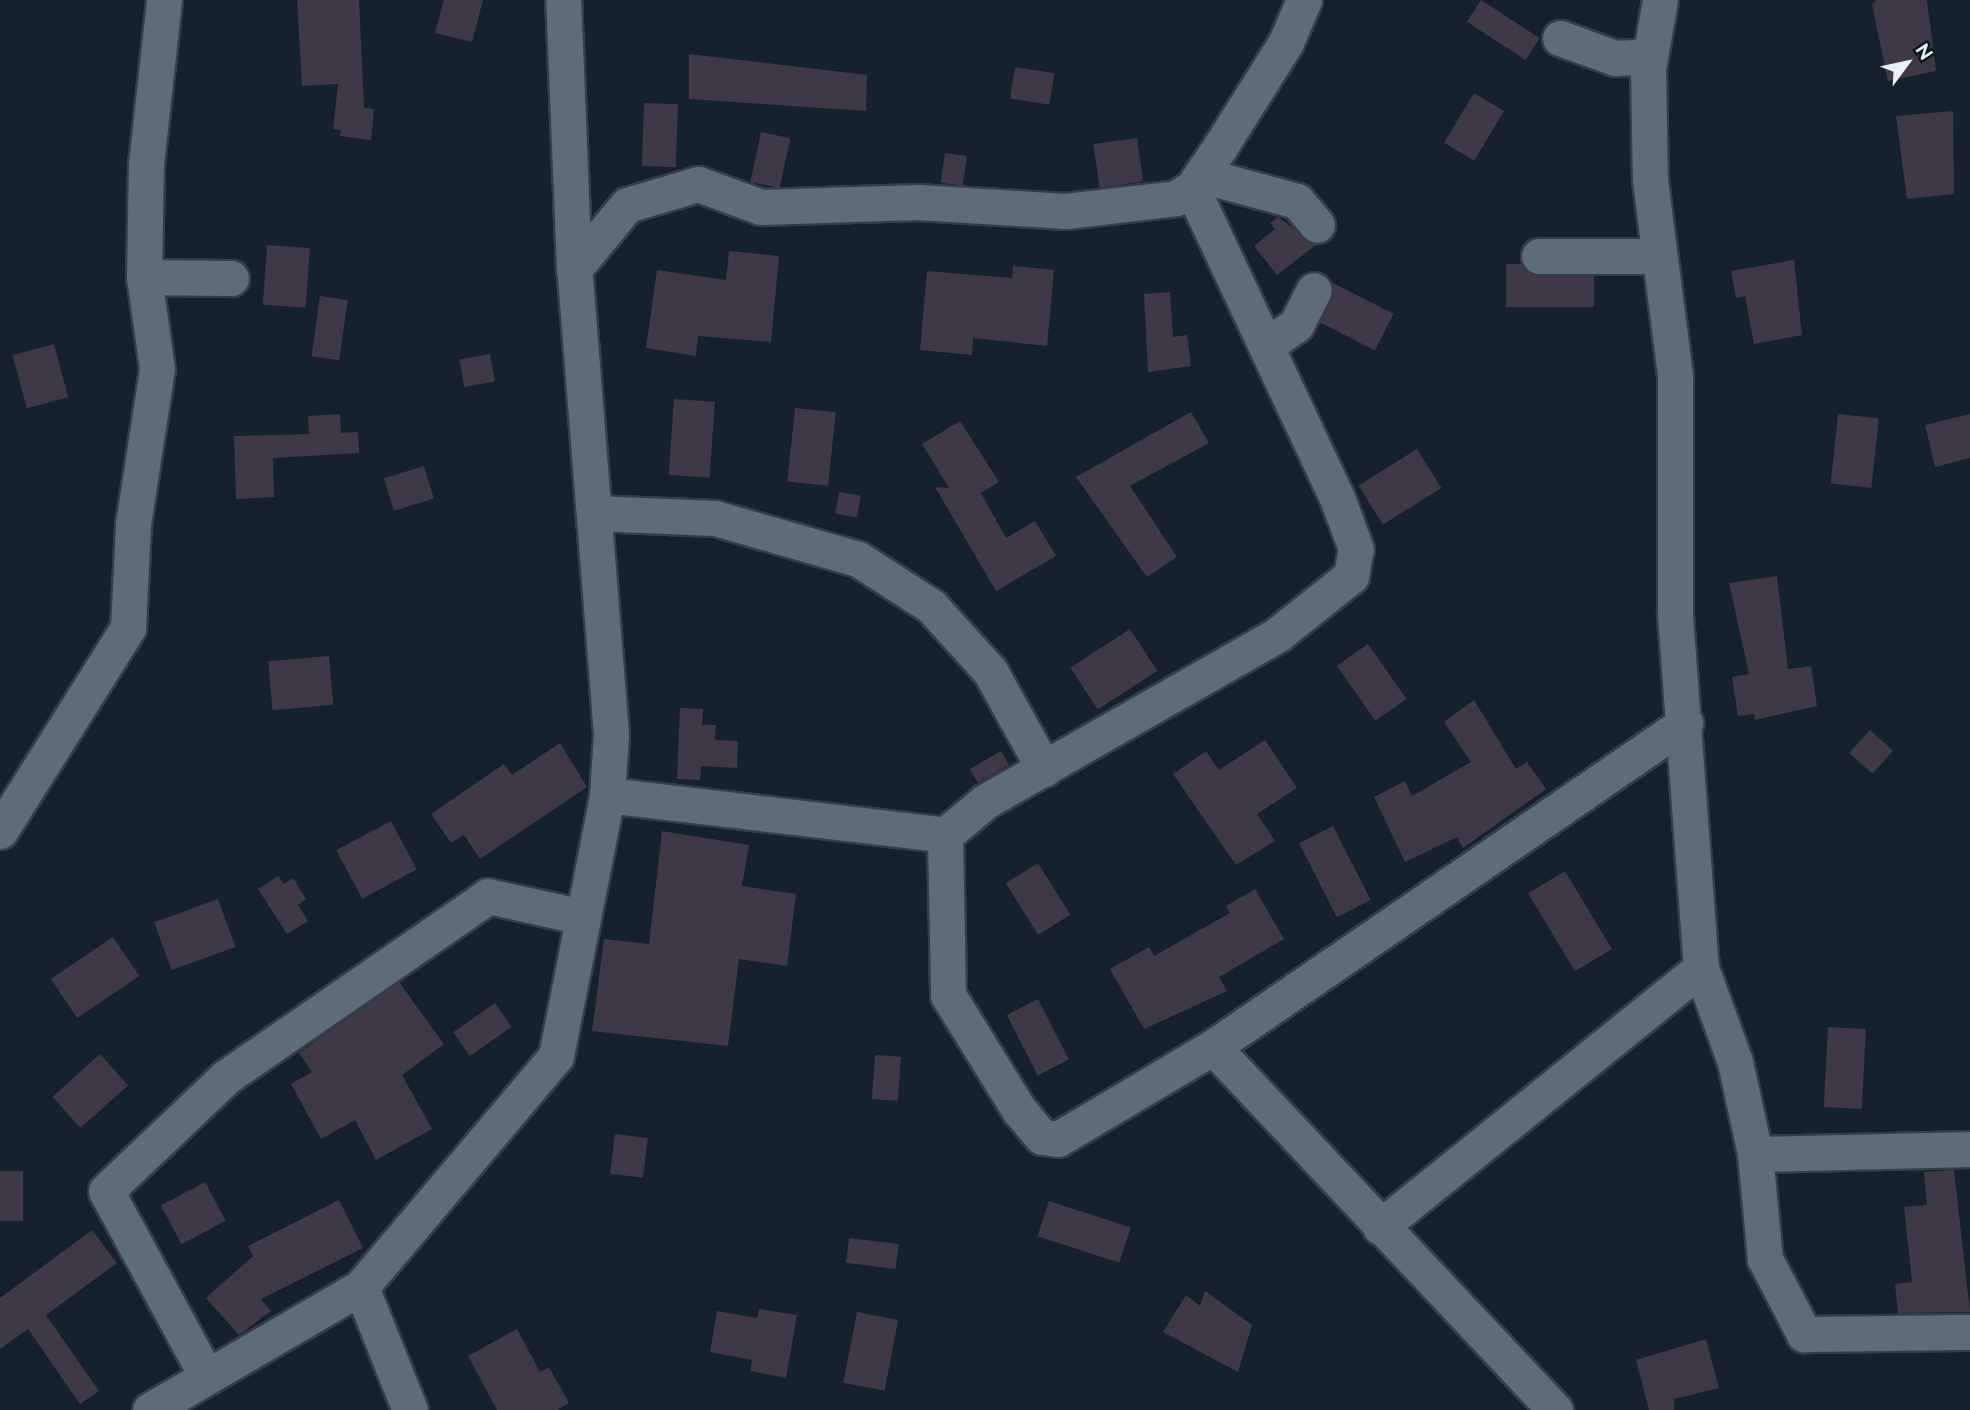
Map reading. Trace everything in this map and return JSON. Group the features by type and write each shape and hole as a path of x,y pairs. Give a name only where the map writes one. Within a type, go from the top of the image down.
{"street":[{"path":"0,831 128,628 134,524 157,369 144,277 146,164 163,0"},
{"path":"150,1410 361,1287 556,1056 607,795 611,734 575,269 563,0"},
{"path":"575,269 627,205 698,184 761,208 918,202 1066,211 1156,204 1196,182 1286,42 1304,0"},
{"path":"1660,0 1650,56 1650,180 1675,376 1675,615 1685,723 1700,968 1735,1062 1755,1154 1765,1259 1804,1334 1970,1332"},
{"path":"1560,38 1615,58 1650,56"},
{"path":"1196,182 1297,201 1317,225"},
{"path":"607,795 945,835 986,801 1277,635 1355,571 1356,549 1338,498 1196,182"},
{"path":"1539,256 1660,256"},
{"path":"144,277 231,278"},
{"path":"1270,343 1296,325 1314,290"},
{"path":"594,513 715,518 858,559 931,607 989,671 1044,769"},
{"path":"945,835 948,995 988,1066 1042,1137 1058,1139 1080,1130 1213,1047 1685,723"},
{"path":"206,1375 106,1191 226,1077 488,896 583,917"},
{"path":"1380,1227 1700,968"},
{"path":"1213,1047 1555,1410"},
{"path":"1755,1154 1970,1149"},
{"path":"361,1287 411,1410"}],"building":[{"path":"297,0 359,0 364,108 374,109 371,140 340,136 341,130 333,129 338,84 302,86"},
{"path":"444,0 483,0 472,42 435,33"},
{"path":"1481,0 1540,38 1526,60 1467,22"},
{"path":"1876,0 1927,0 1936,71 1888,81 1872,5"},
{"path":"689,54 867,75 866,111 689,99"},
{"path":"1015,67 1055,73 1050,105 1010,99"},
{"path":"1474,93 1504,111 1474,161 1444,143"},
{"path":"644,103 678,104 676,167 642,166"},
{"path":"1953,111 1954,194 1907,199 1896,116"},
{"path":"761,132 790,138 780,188 750,182"},
{"path":"1137,138 1143,182 1100,188 1093,144"},
{"path":"945,153 967,156 963,186 941,183"},
{"path":"1278,217 1316,245 1277,275 1254,246 1275,229 1270,223"},
{"path":"267,245 310,248 306,308 263,305"},
{"path":"729,251 779,256 771,342 698,336 696,356 646,348 657,270 726,280"},
{"path":"1794,260 1802,335 1754,344 1745,296 1736,298 1731,271"},
{"path":"1506,264 1521,264 1539,276 1594,276 1594,307 1506,307"},
{"path":"1013,266 1054,270 1047,346 973,338 972,355 920,350 927,271 1012,278"},
{"path":"1333,283 1394,314 1375,350 1314,320"},
{"path":"1170,292 1173,337 1187,335 1191,366 1148,372 1144,294"},
{"path":"320,296 348,300 339,360 312,356"},
{"path":"54,344 68,397 27,408 12,355"},
{"path":"490,354 495,382 464,387 459,359"},
{"path":"674,399 715,402 710,478 669,475"},
{"path":"795,408 836,412 828,486 787,482"},
{"path":"1191,412 1209,443 1130,486 1177,557 1147,577 1076,477"},
{"path":"340,414 341,433 358,432 359,453 273,458 274,497 236,499 234,436 309,434 308,416"},
{"path":"1838,414 1879,418 1871,488 1831,484"},
{"path":"1970,414 1970,458 1935,467 1925,425"},
{"path":"960,421 999,482 981,493 1006,538 1035,521 1056,556 996,591 935,487 949,488 922,444"},
{"path":"1417,449 1441,488 1383,525 1358,486"},
{"path":"424,466 434,499 394,511 384,478"},
{"path":"839,492 861,496 857,517 835,514"},
{"path":"1777,576 1788,669 1811,666 1817,706 1755,720 1754,714 1738,716 1732,677 1749,674 1729,583"},
{"path":"1130,629 1157,671 1098,710 1070,668"},
{"path":"1368,644 1406,699 1375,721 1337,666"},
{"path":"329,656 333,705 273,710 268,661"},
{"path":"1474,700 1516,769 1527,762 1546,789 1463,848 1457,837 1405,862 1374,797 1405,781 1412,796 1471,762 1444,722"},
{"path":"680,708 703,709 702,725 716,725 715,740 738,741 737,768 701,766 700,780 677,779"},
{"path":"1870,730 1893,751 1872,774 1849,753"},
{"path":"1265,740 1297,788 1257,814 1275,841 1236,865 1173,774 1206,751 1219,770"},
{"path":"560,743 587,787 480,859 464,835 451,843 431,814 504,764 512,775"},
{"path":"1001,751 1009,765 978,783 970,769"},
{"path":"391,821 417,870 362,899 336,850"},
{"path":"1333,826 1371,900 1337,917 1299,843"},
{"path":"662,831 749,845 742,886 796,894 787,966 739,959 728,1046 592,1031 604,939 649,944"},
{"path":"1038,863 1070,915 1038,935 1006,883"},
{"path":"1565,871 1612,949 1575,971 1528,893"},
{"path":"278,876 284,884 293,878 306,899 298,905 308,921 287,934 258,889"},
{"path":"1255,889 1284,939 1219,977 1227,991 1144,1029 1110,969 1149,947 1154,956 1230,913 1226,906"},
{"path":"218,899 235,947 172,970 154,922"},
{"path":"113,937 139,976 77,1018 51,979"},
{"path":"399,982 444,1044 402,1075 432,1129 376,1160 355,1120 321,1139 291,1084 312,1072 299,1053"},
{"path":"1038,999 1069,1060 1038,1075 1007,1015"},
{"path":"495,1003 512,1027 470,1056 453,1032"},
{"path":"1828,1027 1866,1029 1862,1109 1824,1107"},
{"path":"100,1054 128,1085 81,1128 52,1097"},
{"path":"875,1055 901,1057 898,1101 872,1099"},
{"path":"615,1134 648,1138 643,1178 610,1174"},
{"path":"1954,1170 1970,1312 1898,1313 1895,1284 1912,1282 1904,1207 1927,1205 1924,1172"},
{"path":"0,1171 23,1171 23,1221 0,1221"},
{"path":"205,1182 226,1221 182,1244 161,1205"},
{"path":"339,1200 363,1248 261,1299 271,1311 239,1335 206,1298 253,1256 248,1246"},
{"path":"1049,1201 1131,1228 1119,1263 1038,1236"},
{"path":"92,1230 117,1263 46,1315 99,1391 80,1404 28,1329 0,1349 0,1298"},
{"path":"849,1238 899,1244 896,1269 846,1263"},
{"path":"1205,1291 1252,1325 1238,1372 1163,1332 1186,1295 1200,1306"},
{"path":"759,1309 797,1315 786,1378 750,1371 752,1360 710,1352 717,1311 757,1318"},
{"path":"857,1312 898,1320 884,1391 843,1383"},
{"path":"517,1329 540,1372 549,1367 569,1403 557,1410 497,1410 468,1356"},
{"path":"1706,1339 1719,1388 1674,1399 1674,1410 1649,1410 1636,1360"}]}
